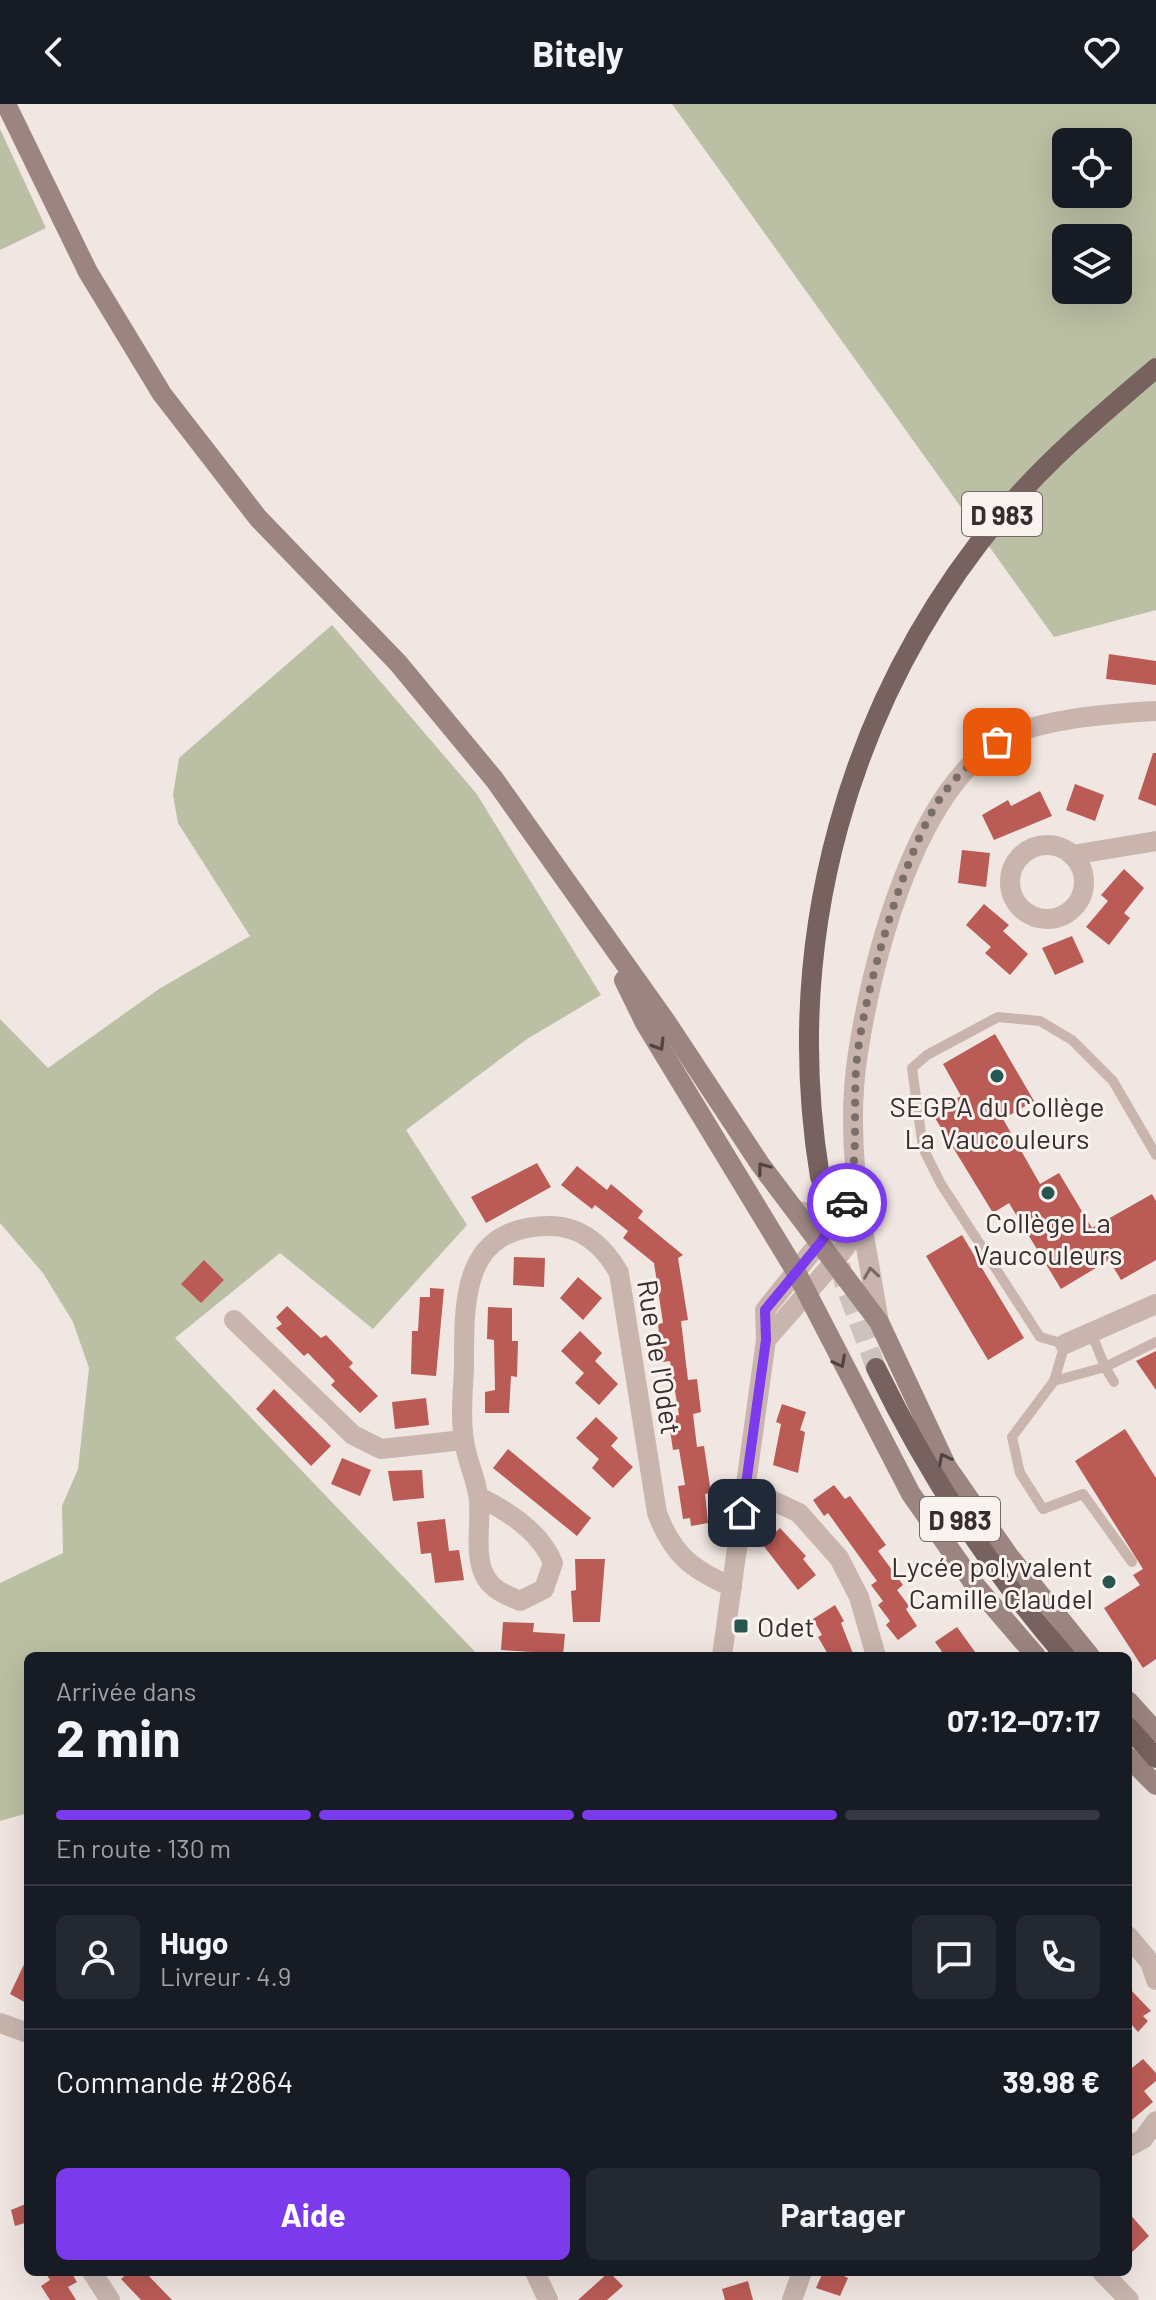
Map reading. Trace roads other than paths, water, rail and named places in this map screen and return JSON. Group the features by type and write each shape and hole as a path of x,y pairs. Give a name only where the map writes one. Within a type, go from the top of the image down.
{"main road":[{"path":"6,104 95,285 133,351 189,433 258,518 432,702 494,779 760,1164 879,1322 947,1467 1009,1556 1087,1652"},
{"name":"D 983","path":"820,1177 808,1052 815,933 832,844 869,733 923,624 979,543 1062,451 1156,368"},
{"path":"598,926 645,1023 795,1270 803,1293 911,1494 975,1585 1033,1652"},
{"name":"D 983","path":"876,1368 919,1454 970,1533 1062,1652"},
{"path":"1132,1705 1156,1732"},
{"path":"1132,1731 1156,1758"},
{"path":"1132,1761 1156,1785"}],"street":[{"path":"879,1322 855,1177 857,1055 899,889 939,800 963,769 997,742 1023,730 1062,722 1156,711"},
{"path":"1072,855 1156,841"},
{"path":"797,1211 825,1212 839,1204 855,1177"},
{"path":"723,1652 766,1340 765,1310 847,1205 855,1177"},
{"path":"766,1340 803,1293 835,1261 862,1224"},
{"name":"Rue de l'Odet","path":"479,1497 496,1505 545,1544 553,1563 544,1589 520,1601 495,1590 484,1575 477,1515 479,1497 463,1440 464,1309 476,1263 500,1237 526,1226 558,1226 589,1237 608,1253 619,1273 657,1513 668,1543 702,1574 732,1587"},
{"path":"1065,1344 1090,1330 1156,1304"},
{"path":"234,1320 353,1435 381,1449 463,1440"},
{"path":"746,1488 799,1513 839,1558 859,1597 875,1652"},
{"path":"1132,1941 1150,1962 1156,1980"},
{"path":"0,2023 24,2032"},
{"path":"1132,2145 1143,2139 1156,2121"},
{"path":"95,2276 110,2300"},
{"path":"537,2276 548,2300"},
{"path":"792,2300 801,2276"},
{"path":"1106,2276 1129,2300"}],"lane":[{"path":"1132,1562 1083,1494 1043,1509 1020,1473 1012,1437 1054,1381 1065,1344 1040,1337 941,1184 923,1148 912,1068 927,1055 998,1017 1040,1021 1072,1040 1113,1081 1156,1155"},
{"path":"1090,1330 1114,1382"},
{"path":"1054,1381 1105,1367 1156,1342"}],"tunnel":[{"path":"820,1177 844,1282 876,1368"}],"place":[{"name":"SEGPA du Collège La Vaucouleurs","path":"997,1076"},
{"name":"Collège La Vaucouleurs","path":"1048,1193"},
{"name":"Lycée polyvalent Camille Claudel","path":"1109,1582"},
{"name":"Odet","path":"741,1626"}]}
